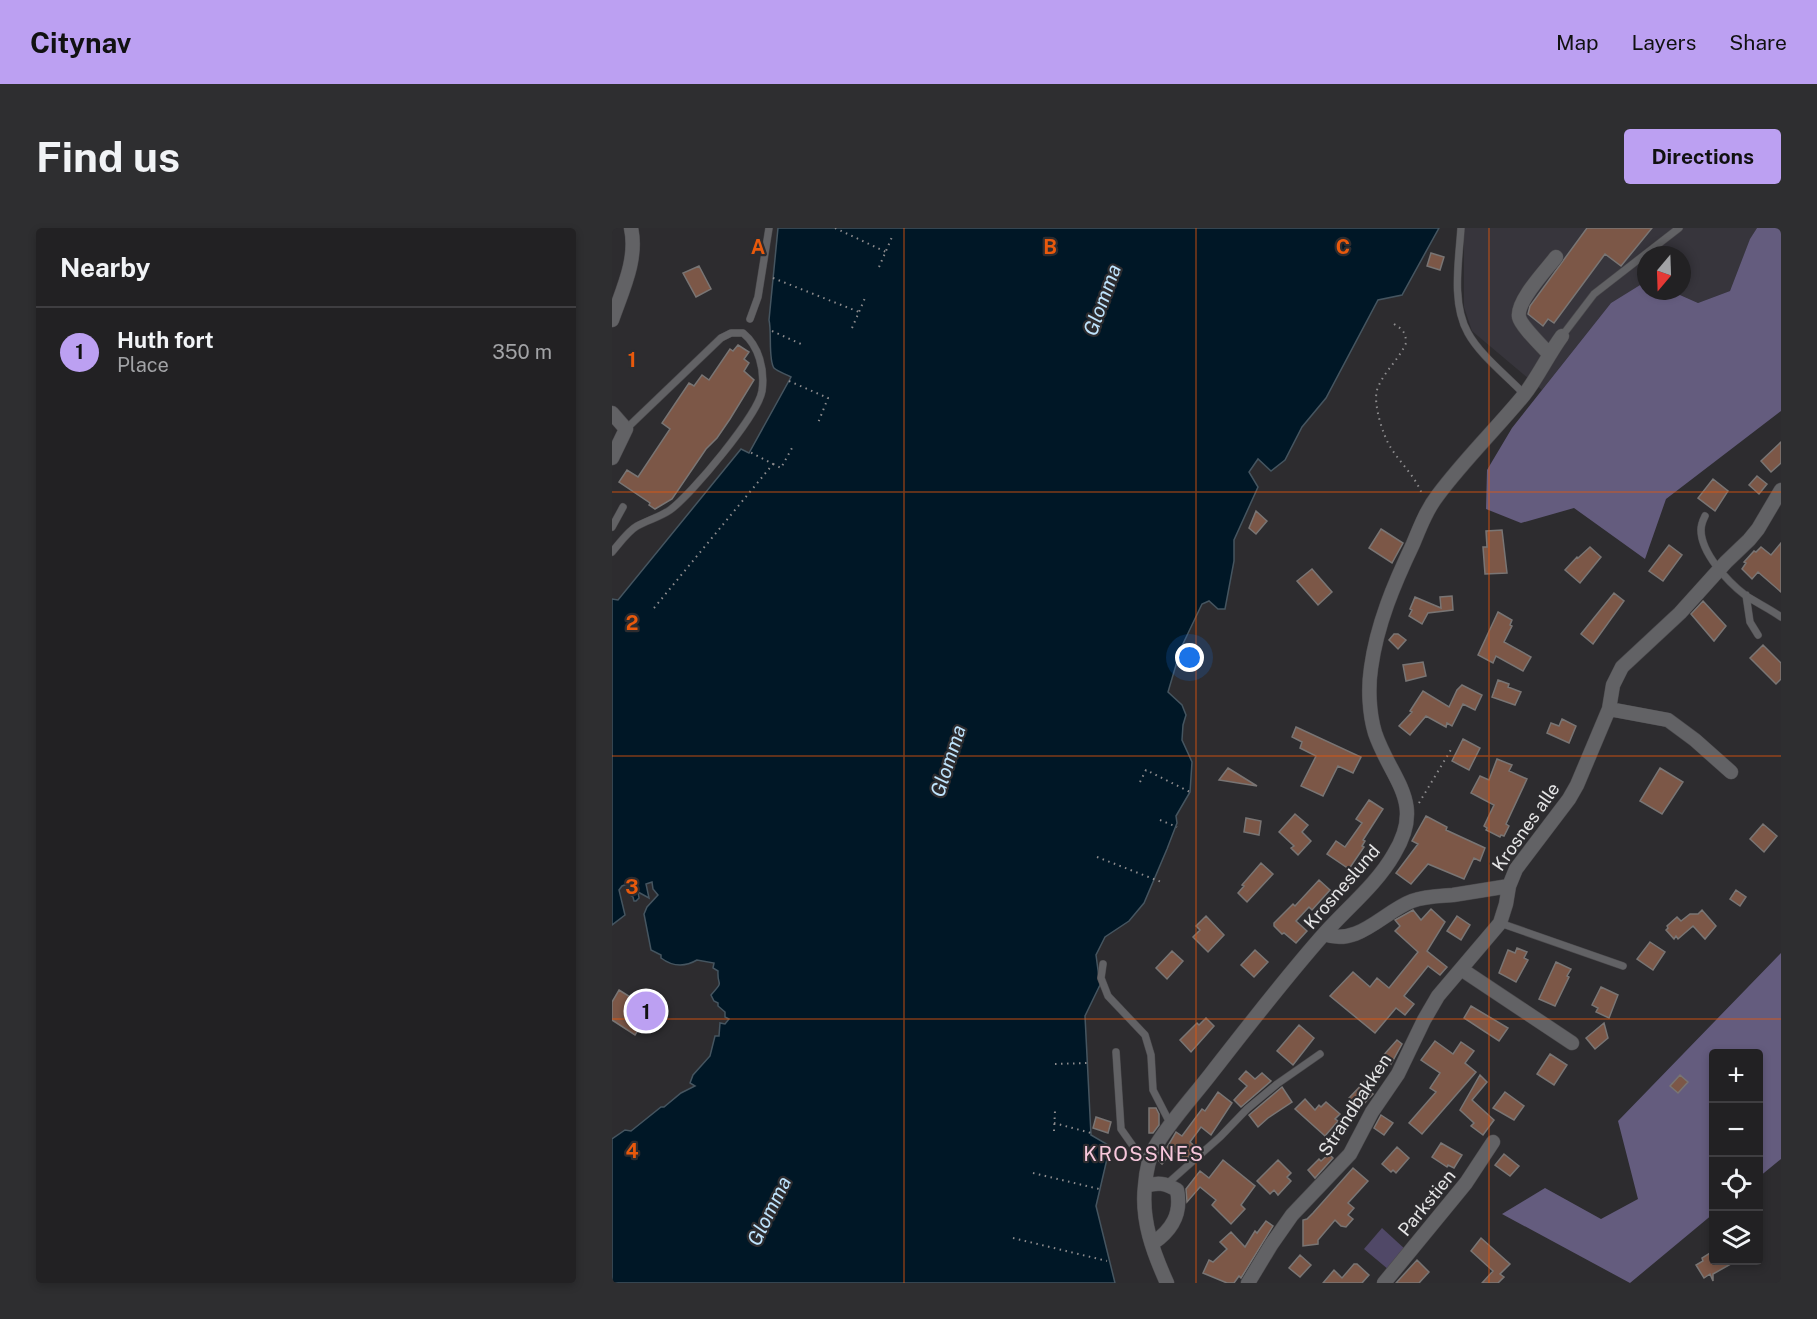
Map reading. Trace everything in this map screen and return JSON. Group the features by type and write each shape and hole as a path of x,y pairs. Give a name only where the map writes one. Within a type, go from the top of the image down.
{"street":[{"path":"612,320 630,266 634,242 631,228"},
{"path":"1549,354 1522,322 1519,314 1522,301 1556,257"},
{"name":"Krosneslund","path":"1167,1283 1145,1221 1143,1203 1148,1162 1171,1125 1249,1024 1395,854 1406,826 1407,806 1402,788 1386,760 1374,731 1370,681 1373,654 1392,589 1430,507 1452,477 1524,394 1562,336"},
{"path":"612,412 626,429 612,458"},
{"name":"Krosnes alle","path":"1324,934 1337,936 1363,931 1403,906 1420,899 1509,886 1525,856 1569,799 1585,768 1609,709 1613,685 1622,667 1680,613 1758,529 1781,490"},
{"path":"1609,709 1668,720 1731,772"},
{"name":"Strandbakken","path":"1248,1283 1293,1215 1350,1154 1372,1112 1406,1060 1430,1009 1447,984 1500,923 1509,886"},
{"path":"1461,969 1572,1042"},
{"name":"Parkstien","path":"1384,1283 1436,1222 1493,1142"},
{"path":"1145,1186 1156,1182 1167,1184 1177,1190 1179,1200 1173,1224 1165,1235 1153,1244"}],"lane":[{"path":"750,319 758,297 769,228"},
{"path":"1461,228 1458,282 1460,310 1467,332 1479,348 1524,394"},
{"name":"Krosneslund","path":"1562,336 1593,294 1679,228"},
{"path":"612,552 635,527 669,510 685,496 749,418 762,393 763,375 756,347 743,333 730,333 721,338 626,429"},
{"path":"612,527 623,507"},
{"path":"1705,516 1701,529 1702,537 1719,571 1746,595 1781,617"},
{"path":"1746,595 1750,622 1758,635"},
{"path":"1500,923 1623,966"},
{"path":"1103,964 1101,978 1108,996 1145,1035 1151,1055 1153,1090 1171,1125"},
{"path":"1116,1052 1121,1129 1140,1156 1148,1162"},
{"path":"1167,1184 1220,1137 1247,1109 1277,1084 1320,1054"}],"path":[{"path":"835,228 886,252"},
{"path":"879,267 892,237"},
{"path":"773,278 859,312"},
{"path":"852,328 865,298"},
{"path":"1394,324 1402,329 1406,342 1380,382 1375,398 1377,412 1388,444 1414,478 1430,507"},
{"path":"772,332 801,345"},
{"path":"789,381 828,398 818,423"},
{"path":"750,452 782,468 792,448"},
{"path":"654,608 773,464"},
{"path":"1407,806 1417,806 1452,748"},
{"path":"1140,782 1146,770 1190,792"},
{"path":"1160,820 1177,827"},
{"path":"1097,857 1164,883"},
{"path":"1055,1064 1087,1063"},
{"path":"1054,1131 1055,1111"},
{"path":"1054,1123 1091,1132"},
{"path":"1033,1173 1099,1189"},
{"path":"1013,1238 1107,1261"}],"shaded area":[{"path":"1464,228 1757,228 1730,291 1698,303 1691,300 1691,246 1637,246 1637,287 1611,303 1542,390 1472,331 1464,307"},
{"path":"1757,228 1781,228 1781,411 1666,499 1645,559 1574,508 1521,523 1486,509 1487,470 1512,428 1611,303 1637,287 1637,300 1691,300 1698,303 1730,291 1750,239"},
{"path":"1781,953 1781,1159 1763,1174 1763,1049 1709,1049 1709,1217 1630,1283 1502,1214 1545,1188 1601,1219 1638,1199 1618,1121"},
{"path":"1382,1228 1406,1250 1389,1270 1364,1249"}],"water":[{"name":"Glomma","path":"778,228 1439,228 1402,295 1378,300 1326,398 1302,427 1285,460 1271,471 1258,459 1249,472 1258,487 1234,540 1234,561 1225,609 1218,609 1209,601 1202,604 1181,648 1168,692 1182,705 1186,715 1182,740 1192,762 1190,792 1176,816 1177,823 1144,903 1129,921 1105,937 1096,955 1100,985 1085,1016 1091,1135 1110,1146 1096,1206 1115,1283 612,1283 612,1139 625,1130 631,1131 661,1107 695,1086 690,1083 693,1075 710,1056 715,1036 719,1036 720,1023 725,1024 729,1019 725,1017 725,1012 711,995 719,983 718,971 713,968 714,963 697,960 684,965 674,964 651,950 644,914 658,895 653,889 652,882 646,884 649,898 638,892 639,898 636,901 630,895 633,891 630,883 622,886 619,890 625,915 612,925 612,599 618,600 741,449 749,453 791,377 774,368 771,359 769,320"}],"building":[{"path":"1587,228 1652,228 1621,266 1605,254 1554,323 1548,319 1543,326 1528,314 1530,306"},
{"path":"1431,253 1444,257 1440,270 1427,266"},
{"path":"699,266 711,289 696,297 683,273"},
{"path":"738,345 749,352 744,359 749,363 744,371 754,380 717,438 706,449 672,499 655,509 649,505 650,503 619,482 627,470 638,477 670,429 662,423 689,383 694,386 702,375 709,380 730,349 733,351"},
{"path":"1781,442 1781,463 1771,472 1761,461"},
{"path":"1757,476 1767,484 1759,494 1749,485"},
{"path":"1713,479 1728,491 1715,511 1698,498"},
{"path":"1256,511 1267,521 1256,534 1249,528"},
{"path":"1381,529 1403,543 1392,563 1369,548"},
{"path":"1502,530 1507,573 1485,574 1483,547 1487,547 1486,531"},
{"path":"1781,543 1781,592 1758,572 1752,579 1742,569 1746,563 1744,562 1754,551 1756,552 1761,547 1771,555"},
{"path":"1669,545 1682,555 1663,581 1649,571"},
{"path":"1590,547 1601,557 1580,583 1565,570"},
{"path":"1312,569 1332,592 1318,605 1297,581"},
{"path":"1614,593 1624,601 1593,644 1581,634"},
{"path":"1452,596 1453,610 1428,613 1422,624 1409,616 1415,597 1441,608 1440,597"},
{"path":"1703,601 1726,626 1714,641 1691,614"},
{"path":"1498,612 1512,620 1510,625 1512,626 1504,642 1531,657 1523,671 1496,656 1493,663 1478,655"},
{"path":"1394,634 1406,640 1398,649 1389,640"},
{"path":"1763,645 1781,663 1781,679 1776,684 1750,658"},
{"path":"1423,662 1426,676 1406,681 1403,665"},
{"path":"1498,680 1521,692 1515,705 1492,697"},
{"path":"1462,685 1482,695 1475,710 1463,704 1452,726 1447,723 1446,727 1426,716 1410,735 1399,726 1412,712 1410,711 1423,691 1449,707"},
{"path":"1562,719 1576,726 1569,743 1547,733 1551,723 1559,726"},
{"path":"1296,727 1361,757 1353,773 1338,766 1323,796 1301,786 1316,756 1300,748 1302,742 1292,737"},
{"path":"1463,739 1480,748 1469,770 1452,761"},
{"path":"1497,759 1512,765 1509,771 1527,779 1506,824 1509,826 1504,836 1500,837 1486,830 1484,826 1494,805 1471,793 1480,776 1489,780"},
{"path":"1228,768 1257,786 1219,780"},
{"path":"1660,768 1683,782 1662,814 1640,801"},
{"path":"1369,800 1383,809 1363,840 1365,841 1362,846 1364,847 1349,869 1327,854 1336,841 1345,847 1362,823 1356,819"},
{"path":"1295,814 1308,825 1302,832 1311,841 1298,855 1291,848 1294,846 1279,832"},
{"path":"1426,816 1447,827 1446,830 1485,848 1480,861 1474,858 1464,879 1428,864 1411,884 1396,873 1418,844 1412,841"},
{"path":"1246,818 1261,821 1259,835 1244,832"},
{"path":"1763,824 1777,836 1764,852 1750,839"},
{"path":"1261,863 1273,874 1247,902 1238,893"},
{"path":"1319,880 1330,890 1312,910 1309,907 1296,921 1307,931 1296,943 1284,933 1282,934 1274,923 1293,904 1295,906"},
{"path":"1736,890 1746,897 1740,906 1730,899"},
{"path":"1431,909 1445,922 1427,951 1447,967 1440,975 1428,966 1404,996 1414,1004 1405,1015 1396,1008 1375,1033 1330,996 1353,972 1370,987 1377,978 1389,988 1418,952 1395,931 1400,926 1395,920 1413,910 1421,920"},
{"path":"1702,910 1716,926 1705,939 1693,926 1678,939 1676,936 1674,939 1666,930 1667,926 1677,917 1681,921 1690,914 1698,914"},
{"path":"1206,916 1224,935 1208,952 1193,937 1200,930 1196,926"},
{"path":"1457,916 1470,925 1461,940 1447,931"},
{"path":"1650,942 1665,952 1653,970 1637,959"},
{"path":"1517,948 1527,952 1524,958 1528,960 1516,982 1499,973 1508,950 1515,953"},
{"path":"1255,950 1268,962 1254,977 1241,965"},
{"path":"1172,951 1183,961 1167,979 1156,968"},
{"path":"1556,962 1571,969 1555,1006 1539,999"},
{"path":"1601,987 1618,995 1609,1018 1596,1012 1598,1008 1592,1005"},
{"path":"619,990 651,1010 635,1035 612,1020 612,1002"},
{"path":"1471,1006 1508,1028 1499,1041 1464,1018"},
{"path":"1206,1018 1214,1026 1191,1052 1180,1040 1197,1023 1199,1025"},
{"path":"1604,1023 1608,1038 1595,1049 1586,1038"},
{"path":"1299,1025 1314,1038 1293,1065 1277,1051"},
{"path":"1397,1040 1402,1044 1391,1064 1382,1057"},
{"path":"1435,1041 1453,1054 1461,1042 1474,1051 1465,1063 1476,1072 1422,1134 1409,1123 1436,1092 1430,1088 1440,1073 1421,1060"},
{"path":"1550,1054 1567,1065 1554,1085 1537,1074"},
{"path":"1246,1071 1255,1079 1262,1073 1271,1081 1241,1107 1234,1100 1247,1086 1239,1079"},
{"path":"1480,1075 1487,1082 1472,1100 1494,1120 1483,1135 1471,1126 1474,1123 1460,1110"},
{"path":"1680,1075 1688,1082 1678,1093 1670,1086"},
{"path":"1365,1081 1373,1090 1371,1092 1373,1094 1360,1108 1349,1098"},
{"path":"1282,1087 1292,1102 1258,1127 1249,1115"},
{"path":"1218,1092 1232,1103 1211,1135 1201,1127 1190,1142 1197,1148 1186,1160 1173,1150 1162,1164 1159,1161 1176,1132 1182,1136 1202,1109 1205,1111"},
{"path":"1505,1092 1524,1106 1514,1120 1493,1108"},
{"path":"1305,1099 1315,1110 1326,1102 1340,1114 1335,1119 1338,1121 1325,1136 1295,1109"},
{"path":"1149,1108 1156,1108 1159,1114 1159,1125 1153,1133 1149,1133"},
{"path":"1381,1115 1393,1123 1384,1135 1374,1128"},
{"path":"1096,1117 1111,1122 1108,1133 1093,1128"},
{"path":"1441,1143 1462,1155 1454,1168 1448,1165 1447,1167 1432,1157"},
{"path":"1397,1147 1409,1158 1396,1173 1393,1170 1391,1172 1382,1164"},
{"path":"1329,1154 1333,1158 1315,1178 1308,1170 1319,1159 1321,1161"},
{"path":"1504,1154 1519,1166 1510,1176 1495,1165"},
{"path":"1223,1160 1255,1186 1241,1205 1245,1209 1231,1224 1212,1205 1216,1200 1200,1187 1187,1202 1186,1189 1200,1171 1209,1178"},
{"path":"1278,1160 1291,1173 1287,1177 1291,1181 1278,1195 1274,1190 1270,1194 1257,1181"},
{"path":"1353,1168 1368,1181 1348,1203 1354,1208 1348,1215 1353,1219 1346,1227 1341,1226 1335,1220 1318,1240 1318,1244 1303,1246 1303,1220 1313,1213"},
{"path":"1266,1221 1273,1226 1241,1278 1239,1276 1234,1283 1227,1283 1203,1273 1209,1260 1213,1262 1227,1249 1220,1242 1231,1232 1245,1247 1255,1231 1257,1233"},
{"path":"1481,1238 1510,1264 1500,1274 1504,1277 1498,1283 1482,1283 1493,1271 1471,1251"},
{"path":"1709,1254 1709,1265 1729,1265 1713,1274 1713,1281 1710,1274 1704,1278 1696,1265 1703,1261 1702,1258"},
{"path":"1300,1255 1311,1265 1300,1277 1289,1268"},
{"path":"1417,1260 1429,1272 1419,1283 1396,1283"},
{"path":"1354,1264 1369,1275 1362,1283 1323,1283 1334,1270 1342,1278"}],"place":[{"name":"Huth fort","path":"646,1011"}],"district":[{"name":"KROSSNES","path":"1144,1154"}]}
